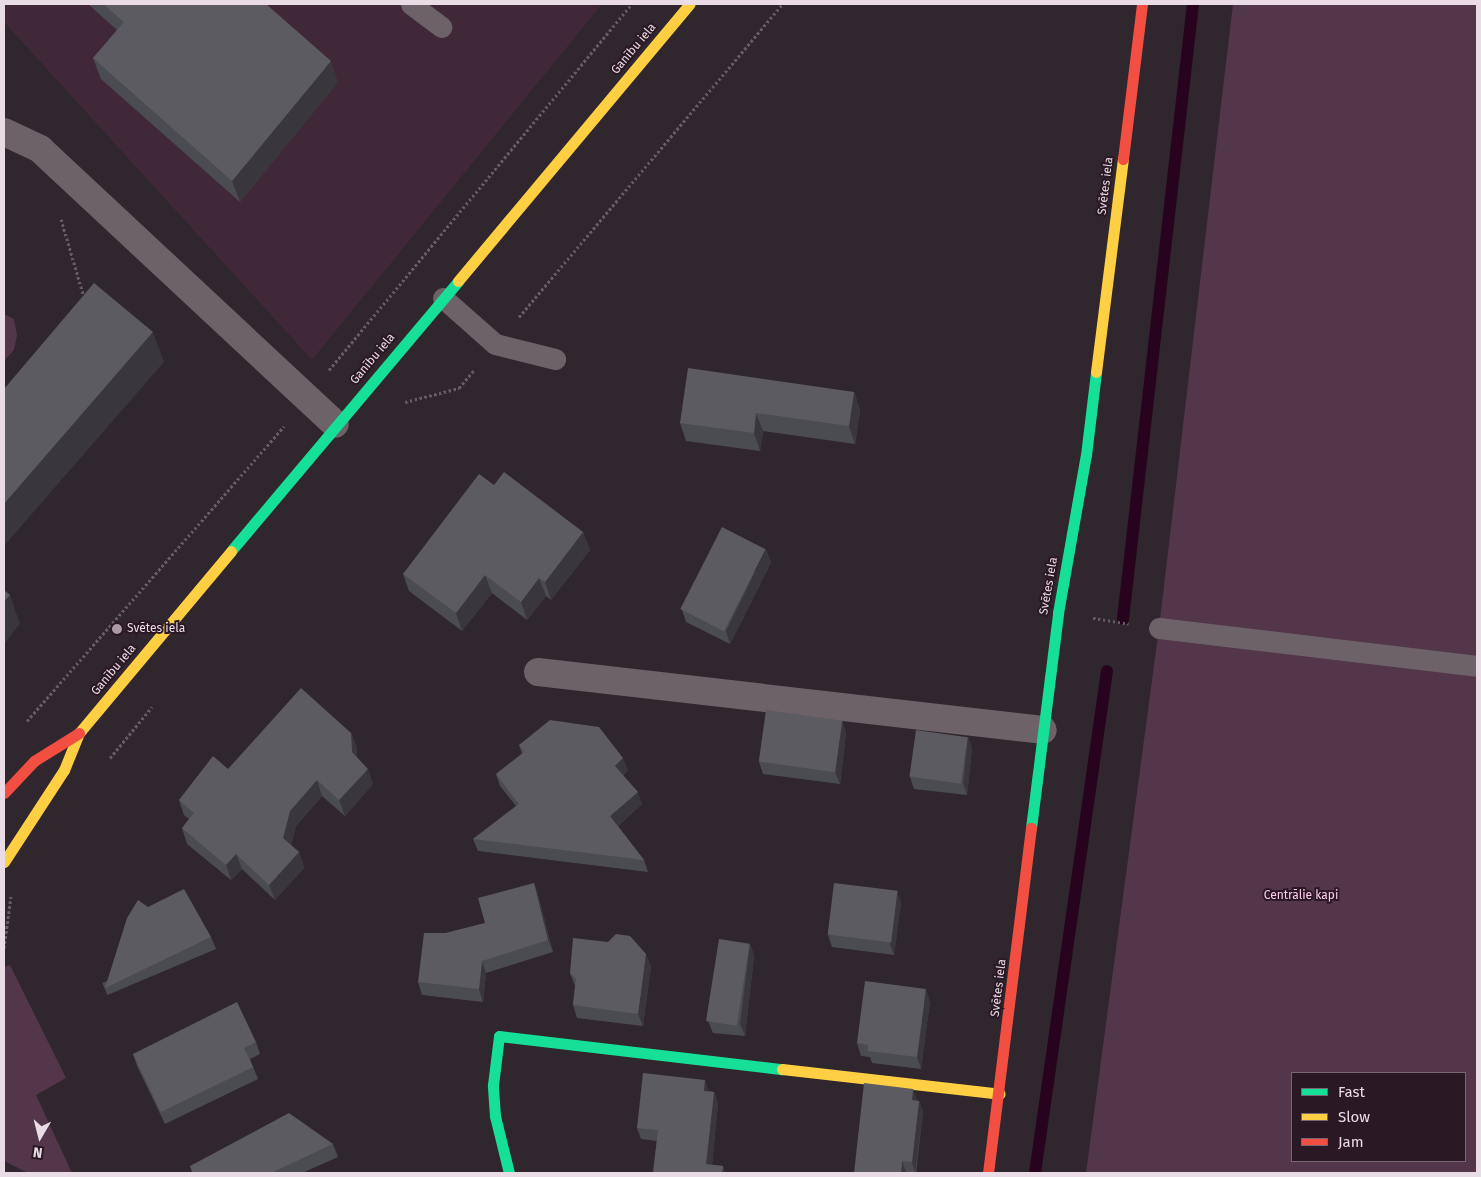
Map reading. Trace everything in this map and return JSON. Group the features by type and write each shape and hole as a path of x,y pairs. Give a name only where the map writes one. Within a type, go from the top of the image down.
{"main road":[{"name":"Ganību iela","path":"4,862 64,770 79,733 335,424 690,4"},
{"name":"Svētes iela","path":"988,1173 1000,1094 1058,613 1086,455 1142,4"},
{"name":"Ganību iela","path":"4,793 34,761 79,733"},
{"path":"509,1173 495,1116 493,1085 500,1036 1000,1094"}],"street":[{"path":"4,132 40,149 335,424"},
{"path":"538,672 1043,730"}],"lane":[{"path":"411,4 441,27"},
{"path":"443,298 495,344 555,359"},
{"path":"1159,628 1477,666"}],"path":[{"path":"23,726 257,460 632,4"},
{"path":"513,323 783,4"},
{"path":"60,215 85,300"},
{"path":"403,403 459,388 477,365"},
{"path":"1058,613 1159,628"},
{"path":"103,766 153,705"},
{"path":"4,948 11,893"}],"shaded area":[{"path":"4,4 602,4 312,360 4,22"}],"green space":[{"name":"Centrālie kapi","path":"1233,4 1477,4 1477,1173 1086,1173 1159,628"},
{"path":"4,314 14,319 17,335 14,350 4,361"},
{"path":"10,965 66,1078 36,1095 72,1173 28,1173 4,1161 4,967"}],"building":[{"path":"103,4 266,4 331,61 232,181 93,58 124,22"},
{"path":"94,283 153,332 4,504 4,389"},
{"path":"688,368 854,392 849,426 756,413 754,433 680,423"},
{"path":"504,472 583,532 545,582 539,578 521,602 485,575 456,613 403,574 479,474 494,485"},
{"path":"722,527 766,549 724,631 680,609"},
{"path":"4,590 10,595 4,602"},
{"path":"301,688 351,733 352,752 368,769 339,800 317,780 290,811 283,838 299,852 269,885 236,854 226,865 182,828 194,813 179,800 213,756 228,769"},
{"path":"766,710 842,721 835,772 759,761"},
{"path":"550,720 599,727 623,758 615,766 638,792 610,816 644,860 473,839 519,804 496,774 524,752 519,745"},
{"path":"916,730 967,737 961,784 909,777"},
{"path":"534,883 548,940 482,961 479,989 418,982 424,933 446,933 485,923 478,898"},
{"path":"834,883 898,891 891,942 828,935"},
{"path":"184,889 211,937 105,988 127,918 138,900 148,907"},
{"path":"616,934 630,936 646,954 638,1014 573,1005 576,979 570,973 573,938 608,942"},
{"path":"719,939 750,944 737,1026 706,1021"},
{"path":"865,981 926,989 917,1057 868,1051 868,1045 857,1043"},
{"path":"237,1002 256,1042 244,1048 253,1067 161,1112 133,1054"},
{"path":"643,1073 705,1080 704,1091 714,1092 706,1164 723,1166 722,1173 653,1173 658,1130 637,1128"},
{"path":"864,1083 913,1089 912,1100 919,1101 912,1162 902,1161 901,1173 854,1173"},
{"path":"289,1113 333,1144 271,1173 193,1173 190,1166"}],"waterway":[{"path":"1123,619 1193,4"},
{"path":"1035,1173 1107,671"}],"traffic: fast":[{"path":"231,551 458,281"},
{"path":"1031,828 1058,613 1086,455 1096,372"},
{"path":"509,1173 495,1116 493,1085 499,1036 782,1069"}],"traffic: slow":[{"path":"458,281 690,4"},
{"path":"1096,372 1123,159"},
{"path":"4,862 64,770 79,733 231,551"},
{"path":"782,1069 1000,1094"}],"traffic: jam":[{"path":"1123,159 1142,4"},
{"path":"4,793 34,761 79,733"},
{"path":"988,1173 1031,828"}],"place":[{"name":"Svētes iela","path":"117,629"}]}
